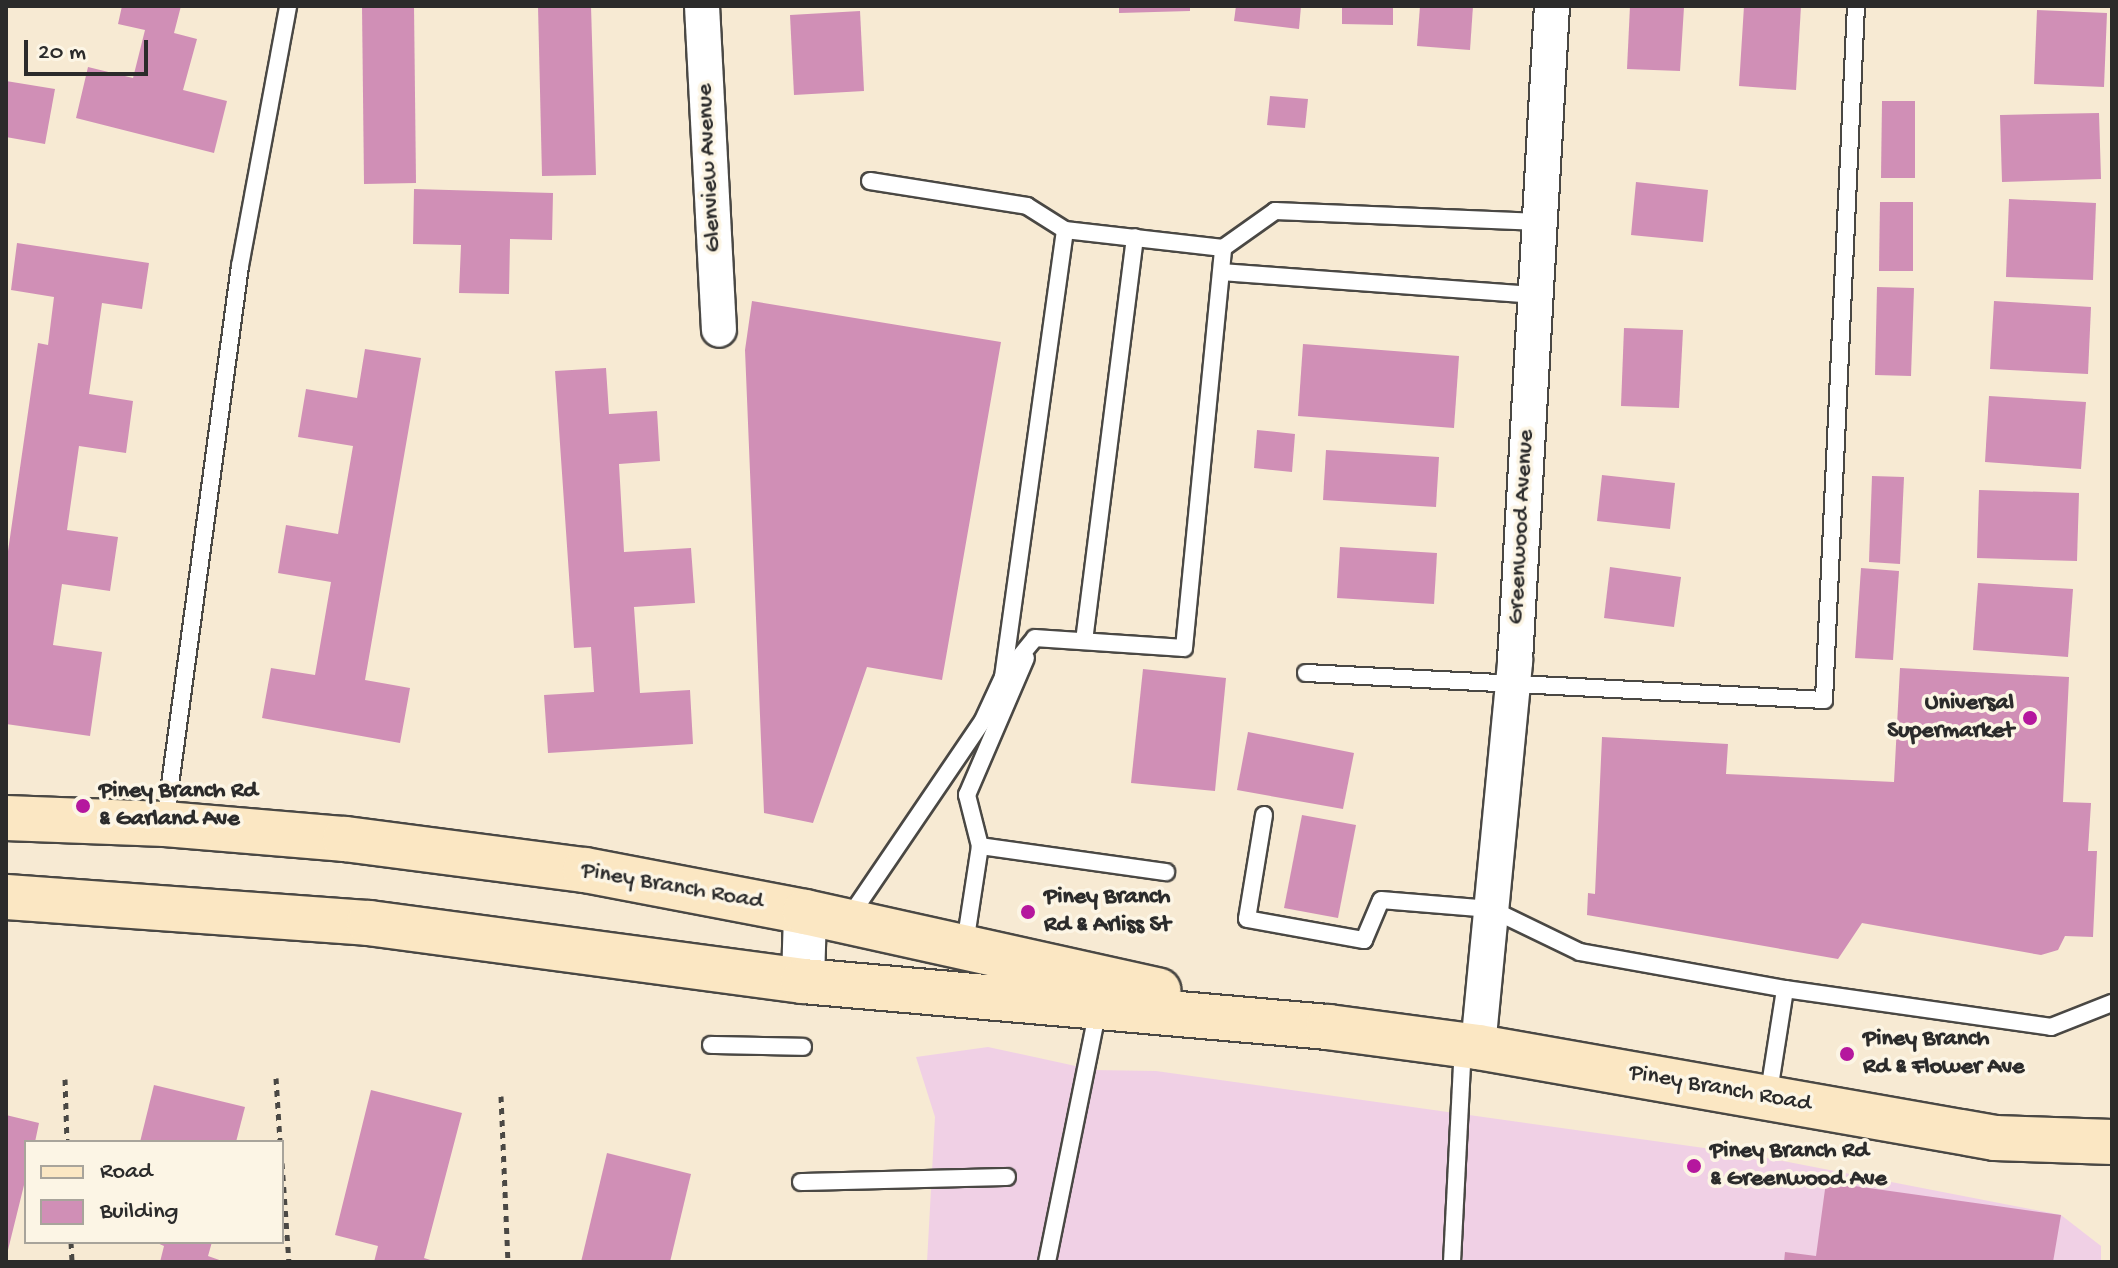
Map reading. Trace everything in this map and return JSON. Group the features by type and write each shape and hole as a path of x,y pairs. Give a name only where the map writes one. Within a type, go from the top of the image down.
{"main road":[{"name":"Piney Branch Road","path":"6,818 165,824 345,839 585,870 805,912 965,948 1101,994"},
{"name":"Piney Branch Road","path":"6,897 369,923 803,981 1101,994 1470,1045 1995,1138 2112,1142"}],"street":[{"name":"Glenview Avenue","path":"702,6 719,330"},
{"name":"Greenwood Avenue","path":"1470,1045 1491,909 1513,681 1552,6"},
{"path":"803,981 805,912"}],"lane":[{"path":"165,824 240,266 288,6"},
{"path":"1306,673 1513,681 1824,700 1856,6"},
{"path":"870,181 1027,206 1065,230 1223,248 1275,211 1540,222"},
{"path":"1003,677 1065,230"},
{"path":"1084,641 1135,237"},
{"path":"1035,638 1184,648 1223,248"},
{"path":"1221,272 1536,295"},
{"path":"847,921 976,731 1003,677 1035,638"},
{"path":"965,948 980,846 967,795 1035,638"},
{"path":"1264,815 1247,919 1364,940 1381,900 1491,909 1580,952 1785,989 2051,1027 2112,1003"},
{"path":"980,846 1166,872"},
{"path":"1768,1098 1785,989"},
{"path":"1047,1262 1101,994"},
{"path":"711,1045 803,1047"},
{"path":"1452,1262 1470,1045"},
{"path":"801,1182 1007,1177"}],"path":[{"path":"276,1078 280,1140"},
{"path":"65,1079 67,1140"},
{"path":"501,1096 508,1262"},
{"path":"284,1191 289,1262"}],"shaded area":[{"path":"988,1047 1094,1070 1156,1071 1747,1154 2061,1215 2101,1246 2101,1262 927,1262 935,1117 916,1057"}],"building":[{"path":"122,6 181,6 174,33 197,39 183,90 227,101 214,153 76,118 88,67 133,78 145,30 118,24"},
{"path":"362,6 414,6 416,183 364,184"},
{"path":"538,6 591,6 596,175 542,176"},
{"path":"1119,6 1190,6 1190,11 1119,13"},
{"path":"1236,6 1301,6 1299,29 1234,21"},
{"path":"1342,6 1393,6 1393,25 1342,24"},
{"path":"1420,6 1473,6 1470,50 1417,46"},
{"path":"1630,6 1684,7 1680,71 1627,69"},
{"path":"1744,6 1801,6 1796,90 1739,86"},
{"path":"2037,10 2107,13 2104,87 2034,84"},
{"path":"860,11 864,91 794,95 790,15"},
{"path":"6,81 55,89 45,144 6,137"},
{"path":"1270,96 1308,99 1305,128 1267,125"},
{"path":"1882,101 1915,101 1915,178 1881,178"},
{"path":"2099,113 2101,179 2002,182 2000,115"},
{"path":"1636,182 1708,190 1703,242 1631,235"},
{"path":"414,189 553,193 552,240 510,239 509,294 459,293 461,245 413,244"},
{"path":"2009,199 2096,203 2093,280 2006,277"},
{"path":"1880,202 1913,202 1913,271 1879,271"},
{"path":"17,243 149,263 142,309 102,303 89,394 133,401 126,453 79,446 67,530 118,537 110,591 62,584 53,645 102,652 90,736 6,724 6,565 38,343 48,345 54,297 11,290"},
{"path":"1877,287 1914,288 1911,376 1875,375"},
{"path":"752,301 1001,342 942,680 867,667 813,823 764,813 745,350"},
{"path":"1994,301 2091,307 2088,374 1990,369"},
{"path":"1624,328 1683,330 1679,408 1621,406"},
{"path":"1303,344 1459,356 1454,428 1298,416"},
{"path":"365,349 421,358 365,680 410,688 400,743 262,718 271,668 315,675 331,582 278,573 286,525 338,534 353,446 298,437 306,389 357,398"},
{"path":"606,368 609,414 657,411 660,461 619,464 624,552 691,548 695,603 634,607 640,693 690,690 693,744 548,753 544,695 594,692 591,647 574,648 555,371"},
{"path":"1989,396 2086,402 2081,469 1985,462"},
{"path":"1257,430 1295,434 1292,472 1254,468"},
{"path":"1326,450 1439,457 1436,507 1323,500"},
{"path":"1602,475 1675,483 1670,529 1597,521"},
{"path":"1872,476 1904,477 1900,564 1869,562"},
{"path":"1979,490 2079,493 2077,561 1977,558"},
{"path":"1340,547 1437,553 1434,604 1337,598"},
{"path":"1610,567 1681,577 1674,627 1604,618"},
{"path":"1861,568 1899,571 1893,660 1855,658"},
{"path":"1978,583 2073,589 2068,657 1973,650"},
{"path":"1900,668 2069,677 2063,802 2091,803 2088,851 2097,851 2093,937 2065,936 2058,950 2041,955 1862,923 1838,959 1587,915 1588,893 1595,894 1602,737 1728,744 1726,774 1894,782"},
{"path":"1143,669 1226,678 1215,791 1131,783"},
{"path":"1248,732 1354,753 1343,809 1237,790"},
{"path":"1302,815 1356,825 1338,918 1284,908"},
{"path":"154,1085 245,1107 237,1140 140,1140"},
{"path":"371,1090 462,1113 424,1258 437,1262 374,1262 378,1246 335,1235"},
{"path":"6,1115 39,1123 35,1140 24,1140 24,1185 7,1254"},
{"path":"607,1153 691,1174 670,1262 581,1262"},
{"path":"1826,1182 2061,1215 2053,1262 1784,1262 1785,1252 1816,1256"},
{"path":"160,1244 211,1244 208,1256 225,1262 160,1262 164,1246"}],"place":[{"name":"Universal Supermarket","path":"2030,718"},
{"name":"Piney Branch Rd & Garland Ave","path":"83,806"},
{"name":"Piney Branch Rd & Arliss St","path":"1028,912"},
{"name":"Piney Branch Rd & Flower Ave","path":"1847,1054"},
{"name":"Piney Branch Rd & Greenwood Ave","path":"1694,1166"}]}
